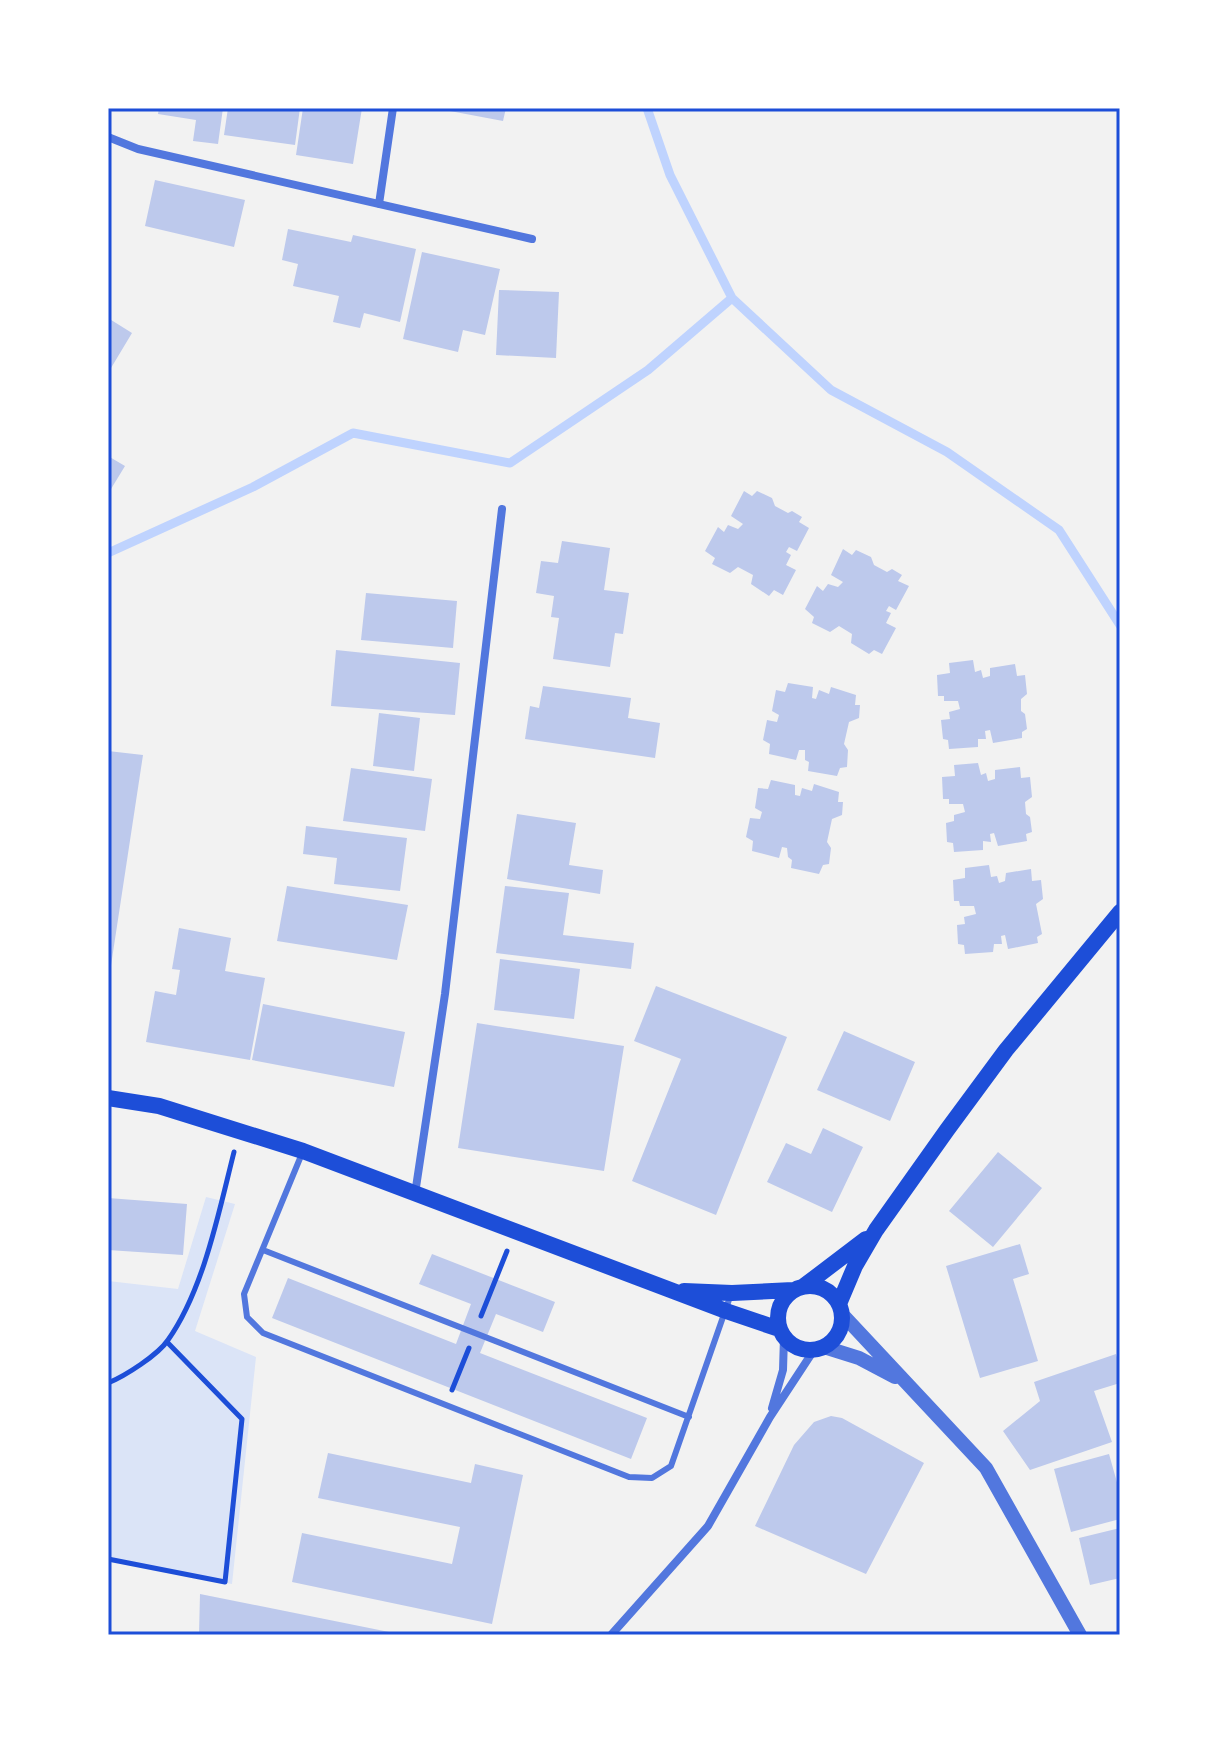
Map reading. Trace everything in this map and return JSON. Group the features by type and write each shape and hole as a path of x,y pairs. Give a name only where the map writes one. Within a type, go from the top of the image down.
{"main road":[{"path":"108,1098 159,1106 303,1151 782,1333 793,1345 819,1348 838,1333 840,1309 855,1266 876,1230 1006,1050 1120,912"},
{"path":"782,1333 780,1307 785,1297 876,1230"},
{"path":"670,1290 732,1293 825,1289 840,1309"}],"street":[{"path":"379,204 393,108"},
{"path":"108,137 138,149 532,239"},
{"path":"415,1194 445,994 502,509"},
{"path":"840,1309 986,1468 1080,1635"},
{"path":"770,1417 783,1370 782,1333"},
{"path":"611,1635 708,1526 770,1417 819,1348 859,1358 906,1383"}],"lane":[{"path":"303,1151 244,1294 247,1317 263,1333 629,1477 652,1478 671,1466 732,1293"},
{"path":"263,1250 689,1417"}],"path":[{"path":"108,1383 123,1377 167,1342 196,1287 239,1131"},
{"path":"108,1559 225,1582 242,1419 167,1342"}],"shaded area":[{"path":"206,1197 235,1204 195,1331 256,1357 232,1584 108,1560 108,1281 178,1289"}],"building":[{"path":"159,108 223,108 218,144 193,141 196,120 158,114"},
{"path":"228,108 300,108 295,145 224,135"},
{"path":"303,108 362,108 353,164 296,155"},
{"path":"434,108 506,108 503,121"},
{"path":"155,180 245,200 234,247 145,226"},
{"path":"288,229 351,242 353,235 416,249 400,322 364,313 360,328 333,322 339,296 293,286 298,264 282,260"},
{"path":"422,252 500,269 485,335 463,330 458,352 403,339"},
{"path":"499,290 559,292 556,358 496,355"},
{"path":"108,318 132,333 108,373"},
{"path":"108,456 125,466 108,494"},
{"path":"744,491 752,496 757,491 772,498 775,506 802,517 799,522 809,528 797,551 789,547 786,552 791,555 786,565 796,570 783,595 774,590 769,596 751,584 753,575 738,567 730,573 712,564 715,558 705,551 718,527 724,532 728,525 738,529 743,524 731,516"},
{"path":"562,541 610,548 604,590 629,593 623,634 615,633 610,667 553,659 559,618 551,617 554,596 536,593 541,561 558,563"},
{"path":"843,549 852,555 856,550 871,557 874,565 902,575 898,581 909,586 896,610 889,606 886,611 891,613 886,623 896,628 882,654 874,650 869,654 851,643 852,634 839,626 830,632 812,623 814,617 805,609 817,586 823,591 828,584 838,587 843,582 831,575"},
{"path":"366,593 457,601 453,648 361,640"},
{"path":"336,650 460,663 455,715 331,706"},
{"path":"973,660 975,672 981,670 983,678 990,676 990,668 1015,664 1017,676 1025,675 1027,694 1021,699 1021,711 1025,714 1027,729 1022,732 1022,738 993,743 990,730 985,731 986,739 978,739 978,747 949,749 948,740 943,739 941,720 950,719 949,712 960,709 958,701 944,701 944,696 938,696 937,675 950,673 949,663"},
{"path":"788,683 813,687 812,698 816,699 819,690 829,694 831,687 856,695 855,705 860,705 859,718 849,722 844,744 848,750 847,767 840,768 837,776 808,771 805,750 799,750 796,760 769,754 770,744 763,740 767,720 777,722 779,715 772,711 776,690 785,692"},
{"path":"543,686 631,698 628,718 660,723 655,758 525,739 530,706 539,708"},
{"path":"379,713 420,718 414,771 373,766"},
{"path":"108,751 143,755 110,972 108,972"},
{"path":"978,763 981,775 986,773 988,781 995,779 995,770 1020,767 1021,778 1030,777 1032,797 1025,802 1032,832 1026,834 1027,841 998,846 994,833 990,834 991,842 983,841 983,850 954,852 953,843 947,842 946,823 954,821 954,815 965,812 963,804 949,804 949,799 943,799 942,777 955,776 954,765"},
{"path":"351,768 432,779 425,831 343,821"},
{"path":"771,780 795,785 795,795 800,796 802,788 812,791 814,784 839,792 838,802 843,802 842,815 832,819 827,842 831,848 829,864 823,865 819,874 791,868 792,860 788,857 787,848 782,847 779,858 752,851 753,841 746,837 750,818 760,819 762,812 755,808 758,788 768,789"},
{"path":"517,814 576,823 569,865 603,870 600,894 507,879"},
{"path":"306,826 407,838 400,891 334,884 337,858 303,854"},
{"path":"989,865 991,877 997,876 999,883 1005,881 1006,873 1031,869 1032,881 1041,880 1043,899 1036,904 1042,934 1037,937 1038,943 1008,949 1005,935 1001,936 1002,944 994,944 993,952 965,954 964,945 958,944 957,925 965,924 964,917 976,914 974,906 960,906 959,901 954,901 953,880 965,878 965,868"},
{"path":"287,886 408,905 397,960 277,941"},
{"path":"505,886 569,893 563,935 634,943 631,969 496,953"},
{"path":"179,928 231,938 225,971 265,978 250,1060 146,1042 155,991 176,995 180,970 172,969"},
{"path":"500,959 580,969 574,1019 494,1010"},
{"path":"656,986 787,1037 716,1215 632,1181 681,1059 634,1041"},
{"path":"263,1004 405,1032 394,1087 252,1060"},
{"path":"477,1023 624,1046 604,1171 458,1148"},
{"path":"844,1031 915,1062 890,1121 817,1090"},
{"path":"823,1128 863,1147 832,1212 767,1182 786,1143 811,1154"},
{"path":"998,1152 1042,1188 993,1247 949,1211"},
{"path":"108,1198 187,1204 183,1255 108,1250"},
{"path":"1020,1244 1029,1274 1013,1279 1038,1361 980,1378 946,1266"},
{"path":"432,1254 555,1302 543,1332 496,1314 480,1353 647,1418 631,1459 272,1318 288,1278 456,1344 471,1304 419,1284"},
{"path":"1116,1354 1120,1383 1094,1391 1112,1442 1030,1470 1003,1431 1040,1401 1034,1382"},
{"path":"831,1416 842,1418 924,1463 866,1574 755,1526 794,1445 814,1422"},
{"path":"328,1453 471,1483 475,1464 523,1475 492,1624 292,1582 302,1533 452,1564 460,1527 318,1498"},
{"path":"1109,1454 1120,1493 1120,1519 1071,1532 1054,1469"},
{"path":"1120,1528 1120,1578 1090,1585 1079,1538"},
{"path":"200,1594 399,1634 399,1635 199,1635"}],"waterway":[{"path":"647,108 670,175 732,298 831,390 947,452 1059,530 1120,625"},
{"path":"108,553 253,487 353,433 510,463 648,370 732,298"}]}
